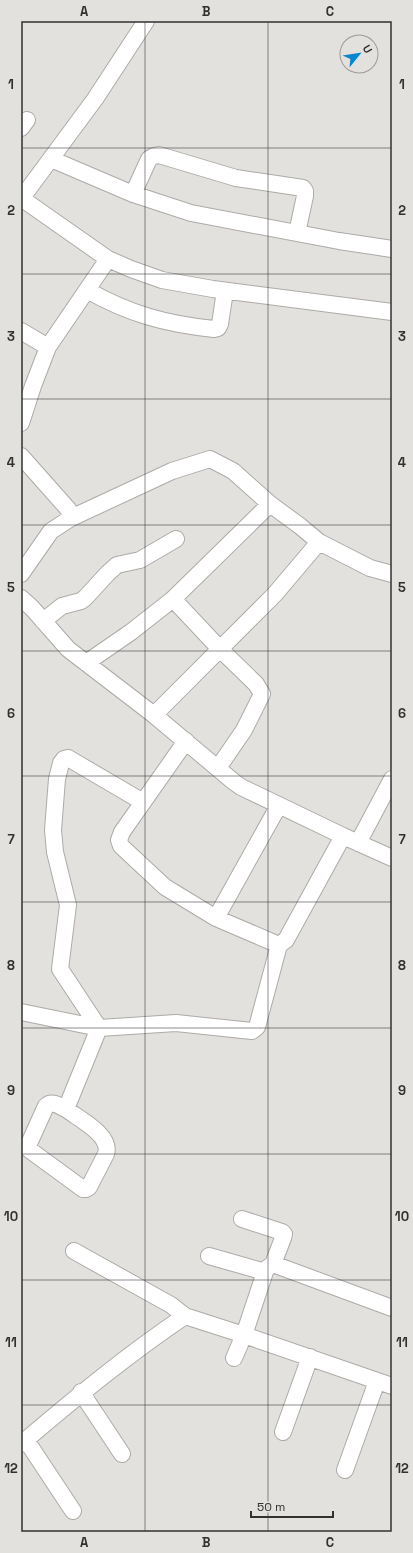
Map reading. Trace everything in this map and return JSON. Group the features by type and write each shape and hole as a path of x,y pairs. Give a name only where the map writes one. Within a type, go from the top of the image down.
{"street":[{"path":"146,21 99,92 21,199 108,259 162,280 225,291 392,312"},
{"path":"133,194 149,159 159,155 236,178 303,188 305,191 305,196 297,233"},
{"path":"51,159 133,194 191,213 392,249"},
{"path":"21,423 33,386 48,348 108,259"},
{"path":"88,290 115,305 144,316 158,320 214,329 218,328 220,324 225,291"},
{"path":"21,331 48,348"},
{"path":"21,456 68,509 73,517"},
{"path":"21,574 51,531 73,517 172,470 210,459 233,471 270,504 319,542 370,568 392,574"},
{"path":"86,663 131,632 173,598 270,504"},
{"path":"43,621 62,606 84,598 117,565 140,560 176,539"},
{"path":"154,715 275,594 319,542"},
{"path":"21,598 68,650 154,715 241,787 392,858"},
{"path":"173,598 220,649 259,687 262,694 244,730 218,768"},
{"path":"186,741 122,832 119,840 121,846 165,887 216,918 279,945"},
{"path":"99,1028 60,969 68,905 55,852 53,830 61,763 64,759 68,758 143,802"},
{"path":"358,843 392,779"},
{"path":"216,918 279,805"},
{"path":"21,1012 99,1028 176,1023 252,1031 257,1027 279,945 286,940 343,836"},
{"path":"66,1109 99,1028"},
{"path":"51,1102 66,1109 100,1134 106,1143 108,1150 89,1187 86,1189 83,1189 24,1154 46,1106 51,1102"},
{"path":"234,1358 284,1234 282,1232 242,1219"},
{"path":"74,1251 171,1305 185,1316 392,1386"},
{"path":"209,1256 269,1268 392,1308"},
{"path":"73,1511 23,1442 81,1392 143,1344 185,1316"},
{"path":"283,1432 310,1358"},
{"path":"345,1470 377,1381"},
{"path":"81,1392 122,1454"}]}
